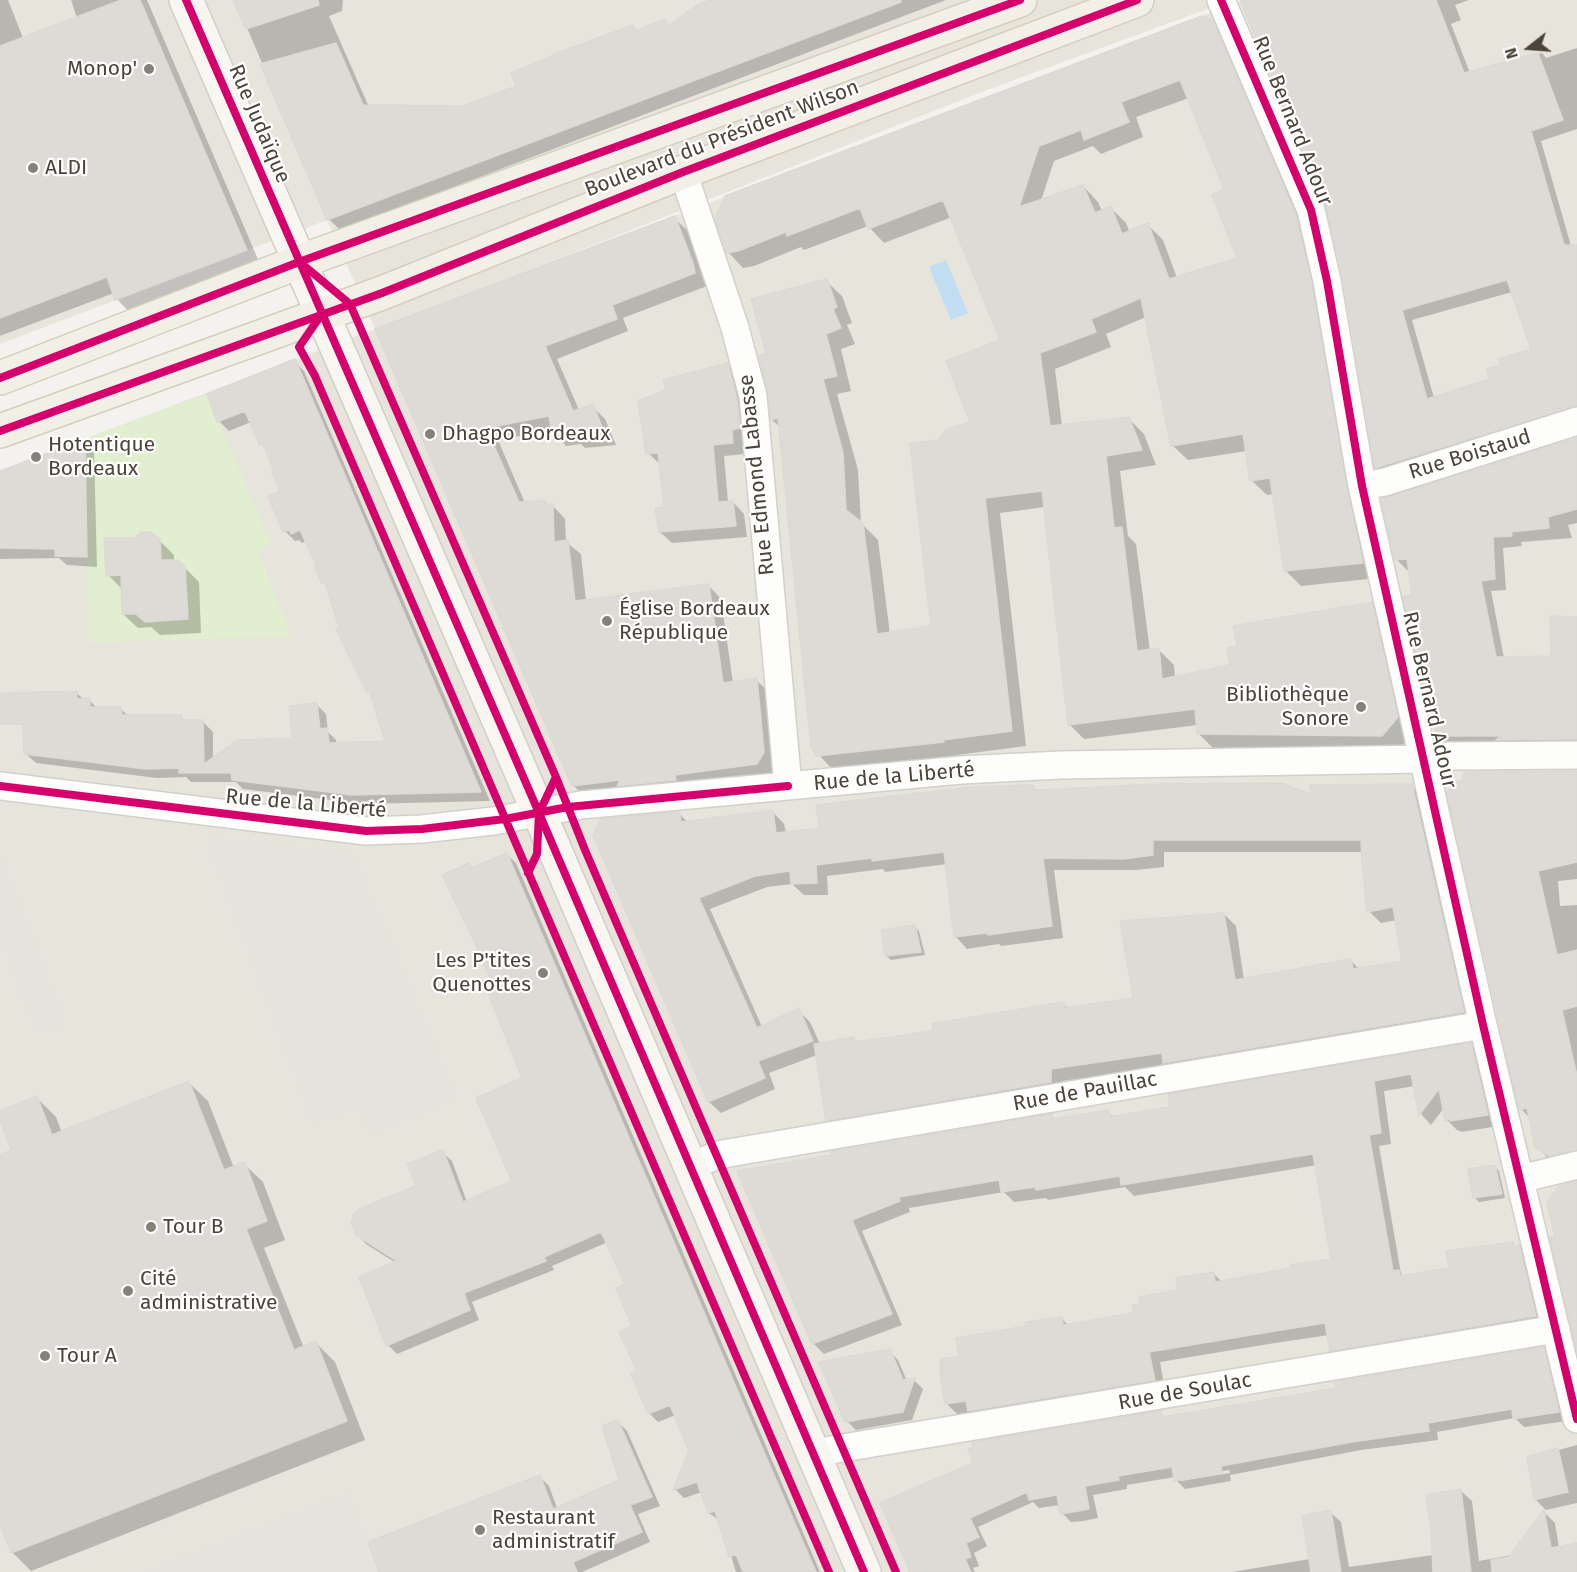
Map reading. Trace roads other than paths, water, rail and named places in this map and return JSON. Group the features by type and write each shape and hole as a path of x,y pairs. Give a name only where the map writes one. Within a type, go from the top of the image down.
{"main road":[{"name":"Rue Judaïque","path":"186,0 300,262"},
{"name":"Boulevard du Président Wilson","path":"0,378 300,262 1020,0"},
{"name":"Boulevard du Président Wilson","path":"0,431 382,293 683,172 1137,0"},
{"path":"300,262 864,1572"}],"street":[{"name":"Rue Bernard Adour","path":"1221,0 1311,210 1330,299 1362,486 1483,1025 1575,1404"},
{"name":"Rue Edmond Labasse","path":"683,172 735,328 753,396 788,786"},
{"name":"Rue Boistaud","path":"1362,486 1385,482 1577,421"},
{"name":"Rue de la Liberté","path":"0,786 366,831 422,829 493,821 580,805 961,771 1061,765 1577,755"},
{"name":"Rue de Pauillac","path":"690,1167 717,1155 1483,1025"},
{"path":"1520,1179 1577,1165"},
{"name":"Rue de Soulac","path":"813,1453 1556,1329"}],"water":[{"path":"946,260 968,313 951,320 929,267"}],"place":[{"name":"Monop'","path":"149,69"},
{"name":"ALDI","path":"33,168"},
{"name":"Dhagpo Bordeaux","path":"430,434"},
{"name":"Hotentique Bordeaux","path":"36,457"},
{"name":"Église Bordeaux République","path":"607,621"},
{"name":"Bibliothèque Sonore","path":"1361,707"},
{"name":"Les P'tites Quenottes","path":"543,973"},
{"name":"Tour B","path":"151,1227"},
{"name":"Cité administrative","path":"128,1291"},
{"name":"Tour A","path":"45,1356"},
{"name":"Restaurant administratif","path":"480,1530"}]}
